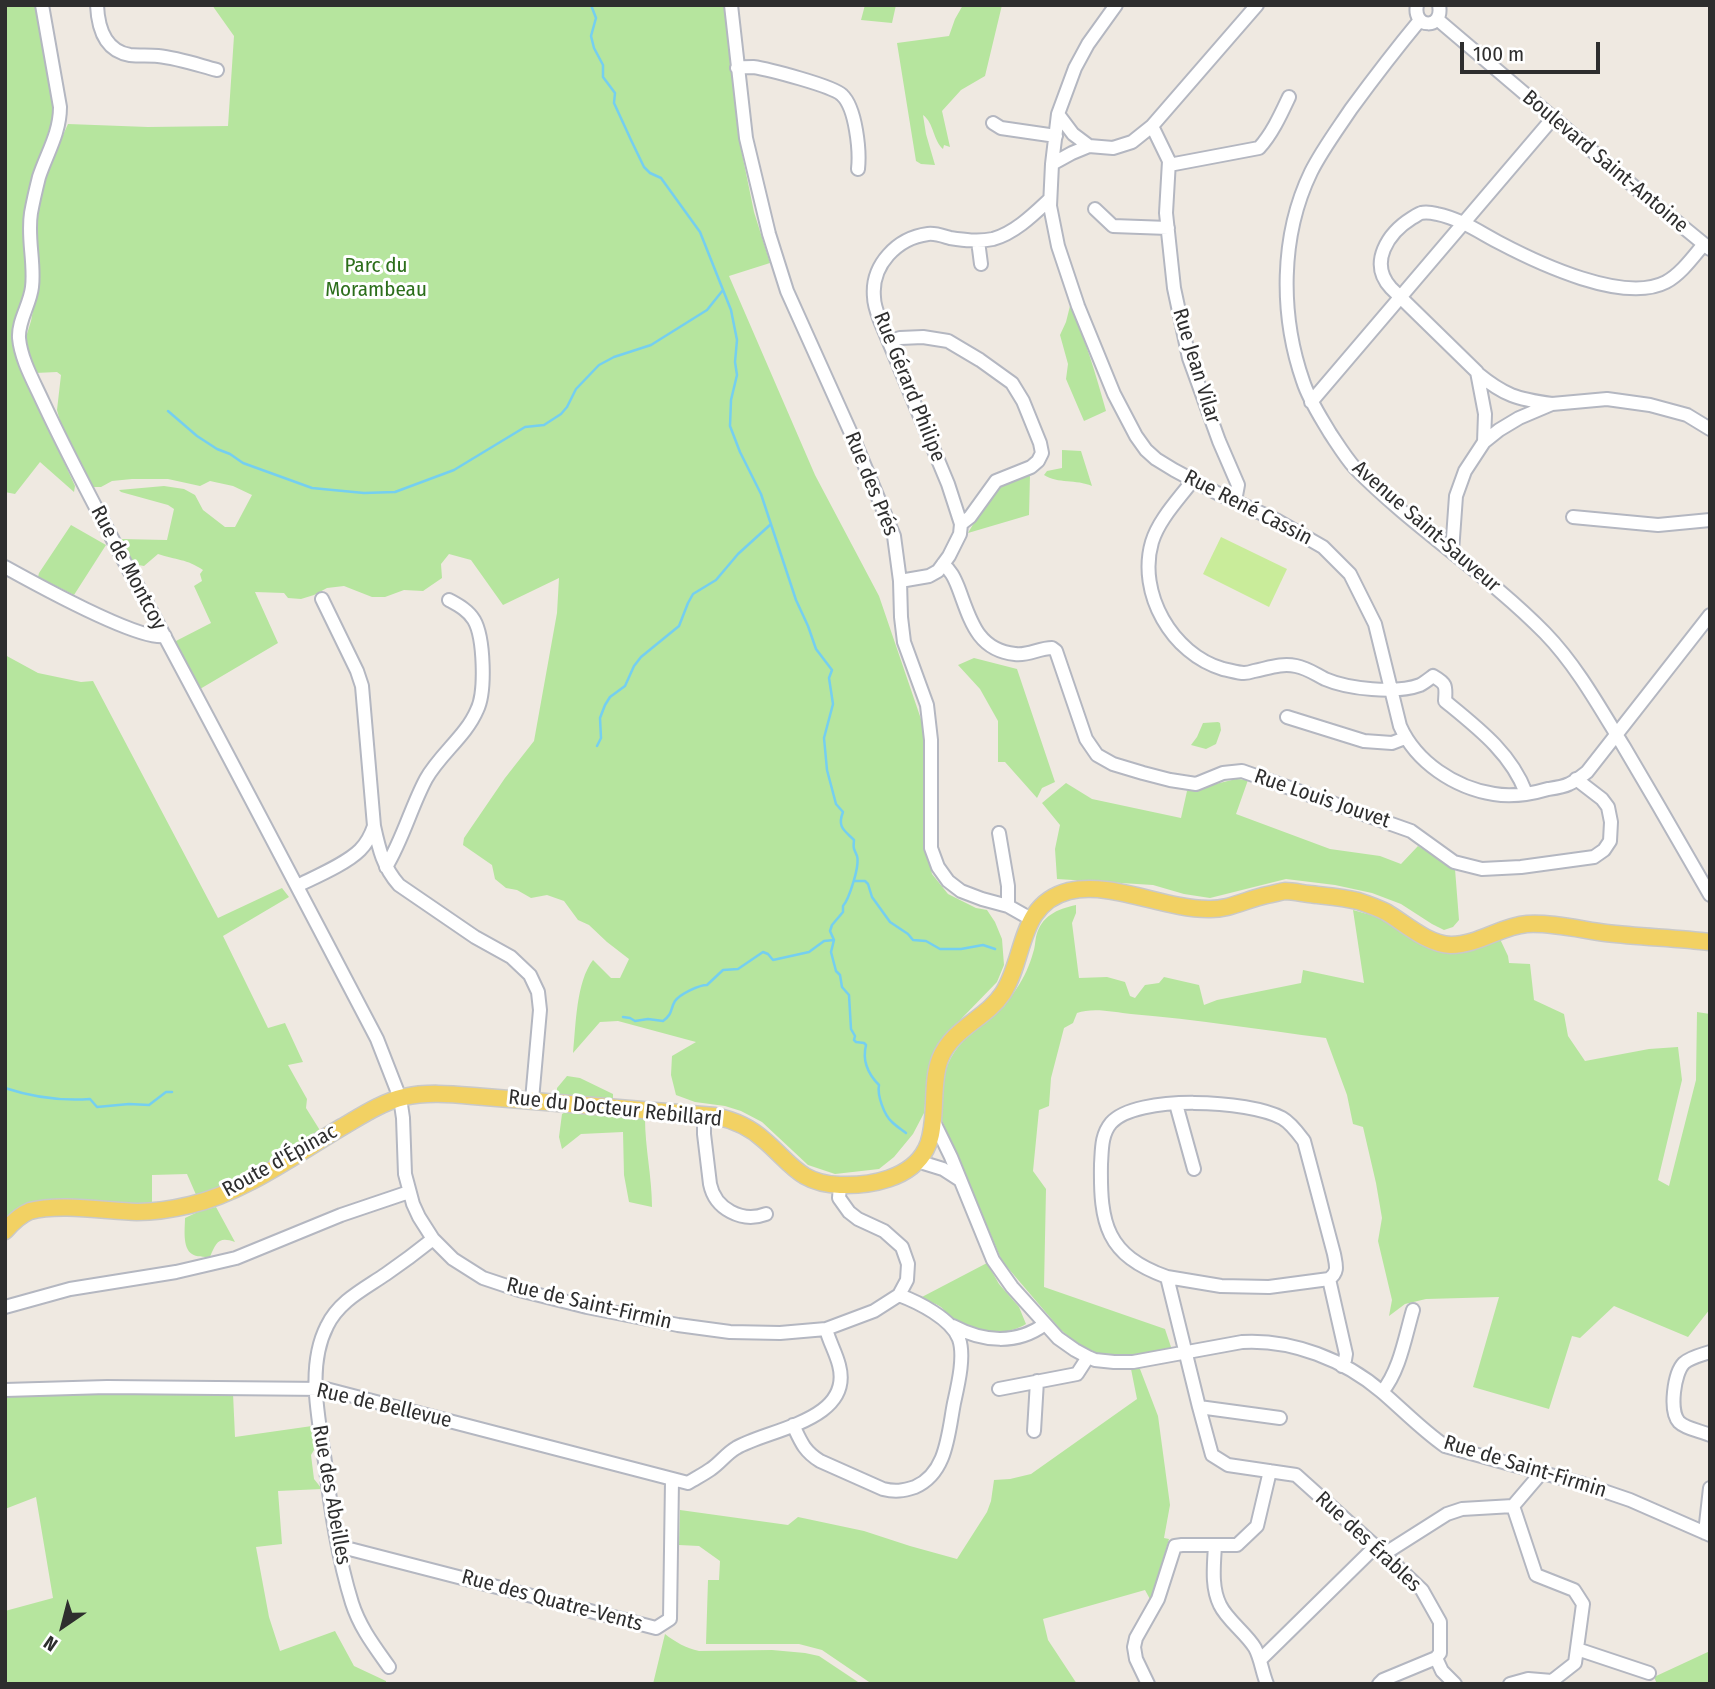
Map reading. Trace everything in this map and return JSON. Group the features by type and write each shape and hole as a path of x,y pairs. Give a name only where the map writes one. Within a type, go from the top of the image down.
{"main road":[{"path":"922,1156 933,1121 940,1058 955,1035 1000,997 1007,986 1031,919 1046,901 1067,891 1086,888 1110,891 1209,909 1225,908 1264,895 1287,891 1355,901 1384,911 1434,941 1450,945 1468,943 1514,926 1531,923 1710,942"},
{"name":"Route d'Épinac","path":"5,1231 19,1217 43,1209 139,1212 193,1205 260,1175 385,1103 414,1095 473,1096"},
{"name":"Rue du Docteur Rebillard","path":"473,1096 704,1114 725,1118 743,1125 764,1140 803,1176 818,1182 840,1185 863,1184 890,1178 901,1173 922,1156"}],"street":[{"name":"Rue de Montcoy","path":"42,5 60,119 39,177 30,215 32,291 21,321 19,337 24,357 53,424 90,497 377,1039 400,1098"},
{"path":"97,5 102,34 107,43 121,52 159,56 217,70"},
{"name":"Rue des Prés","path":"731,5 746,138 769,234 787,291 854,439 894,536 904,642 927,705 932,740 931,848 938,867 948,881 961,891 1008,906 1031,919"},
{"name":"Rue René Cassin","path":"1116,5 1081,56 1058,114 1050,206 1058,246 1077,306 1114,394 1146,450 1156,459 1193,480 1276,520 1322,547 1350,573 1375,624 1400,726 1405,738 1422,757 1436,770 1469,789 1504,795 1538,792 1569,784 1587,772 1710,615"},
{"path":"1052,164 1088,146 1113,148 1132,142 1152,126 1257,5"},
{"path":"1417,5 1416,12 1420,20 1427,23 1437,19 1440,14 1439,5"},
{"name":"Boulevard Saint-Antoine","path":"1437,19 1707,247"},
{"name":"Avenue Saint-Sauveur","path":"1420,20 1329,141 1311,172 1297,206 1289,252 1287,295 1292,342 1303,383 1311,401 1353,466 1389,500 1525,615 1568,659 1710,895"},
{"path":"737,68 755,67 788,75 842,95 852,111 858,169"},
{"path":"1169,165 1259,148 1278,120 1289,97"},
{"path":"1058,114 1073,134 1088,146"},
{"path":"1311,401 1553,118"},
{"path":"993,123 1001,128 1056,136"},
{"name":"Rue Jean Vilar","path":"1152,126 1169,161 1166,213 1174,288 1189,358 1238,485 1235,501"},
{"name":"Rue Gérard Philipe","path":"961,524 948,484 889,342 874,300 874,282 881,263 890,252 906,241 930,233 978,241 995,238 1021,225 1050,199"},
{"path":"1095,209 1113,226 1168,228"},
{"path":"1707,247 1667,281 1656,285 1624,288 1581,278 1497,242 1464,223 1435,214 1421,213 1399,226 1387,242 1380,260 1382,275 1388,285 1496,389 1527,401 1552,404 1606,399 1650,405 1688,415 1710,429"},
{"path":"978,241 981,264"},
{"path":"889,342 900,338 923,337 948,341 1012,383 1023,401 1042,453 1031,467 996,481 970,517 961,524 960,534 938,571 929,576 900,581"},
{"path":"1477,373 1485,414 1484,442"},
{"path":"1452,552 1456,496 1465,471 1484,442 1519,418 1552,404"},
{"path":"1193,480 1164,517 1153,540 1147,565 1163,623 1181,643 1220,668 1244,673 1284,664 1306,668 1326,680 1353,687 1390,689 1419,685 1433,676 1443,682 1446,688 1445,701 1483,732 1504,755 1519,776 1525,793"},
{"path":"1573,517 1658,525 1710,520"},
{"name":"Rue Louis Jouvet","path":"943,564 951,572 974,628 983,641 994,649 1018,655 1047,648 1056,651 1086,739 1097,755 1113,764 1170,780 1196,783 1223,773 1242,771 1411,831 1454,862 1482,869 1521,867 1594,857 1604,850 1610,841 1611,822 1608,807 1576,779"},
{"path":"5,567 139,632 161,638 165,636"},
{"path":"322,599 362,686 374,826 386,867 399,885 408,892 475,937 511,957 530,975 538,992 540,1010 533,1100"},
{"path":"386,867 401,839 424,782 472,720 481,700 480,635 470,615 449,600"},
{"path":"1287,717 1364,741 1392,743 1405,738"},
{"path":"296,886 352,857 369,838 374,826"},
{"path":"999,833 1008,886 1008,906"},
{"name":"Rue de Saint-Firmin","path":"400,1098 409,1192 419,1217 433,1239 453,1259 483,1278 587,1307 730,1332 780,1333 826,1329 874,1311 899,1295"},
{"path":"1194,1102 1244,1106 1282,1118 1304,1141 1334,1255 1335,1275 1329,1279 1269,1287 1221,1286 1167,1277 1147,1270 1128,1258 1116,1245 1105,1223 1101,1181 1102,1142 1111,1124 1132,1111 1194,1102"},
{"path":"1176,1104 1194,1169"},
{"path":"704,1114 709,1184 717,1201 726,1209 746,1217 757,1218 766,1214"},
{"name":"Rue de Saint-Firmin","path":"933,1121 961,1180 993,1260 1012,1287 1058,1338 1088,1357 1095,1360 1133,1362 1242,1342 1288,1345 1325,1357 1368,1381 1445,1446 1542,1472 1630,1500 1707,1534 1710,1488"},
{"path":"922,1156 951,1157"},
{"path":"922,1156 961,1180"},
{"path":"943,1169 951,1157"},
{"path":"840,1185 839,1198 849,1212 884,1231 902,1247 908,1264 906,1280 899,1295 916,1301 968,1334 982,1338 1002,1340 1027,1335 1045,1324"},
{"path":"5,1307 70,1289 176,1272 236,1258 341,1215 409,1192"},
{"name":"Rue des Abeilles","path":"390,1667 365,1634 352,1604 331,1519 315,1388 318,1356 322,1338 334,1314 354,1294 433,1239"},
{"name":"Rue des Érables","path":"1167,1277 1212,1455 1228,1465 1296,1475 1380,1550 1422,1590 1440,1622 1440,1653 1436,1658"},
{"path":"1329,1279 1346,1354 1342,1366"},
{"path":"1381,1392 1390,1382 1413,1310"},
{"path":"793,1425 803,1448 811,1455 883,1489 906,1490 925,1483 942,1458 956,1393 962,1353 959,1338 951,1325"},
{"path":"672,1480 688,1483 712,1469 736,1448 824,1410 838,1389 840,1379 839,1364 826,1329"},
{"path":"1710,1352 1682,1364 1675,1380 1674,1408 1676,1420 1710,1435"},
{"path":"999,1390 1077,1374 1088,1357"},
{"path":"1034,1431 1037,1381"},
{"name":"Rue de Bellevue","path":"5,1390 107,1387 315,1388 340,1392 672,1480"},
{"path":"1199,1407 1280,1418"},
{"path":"1148,1684 1136,1659 1134,1647 1136,1638 1158,1600 1175,1546 1237,1545 1257,1526 1270,1471"},
{"path":"1261,1660 1380,1550 1447,1514 1462,1509 1513,1506 1542,1472"},
{"name":"Rue des Quatre-Vents","path":"338,1546 656,1628 670,1619 672,1480"},
{"path":"1510,1684 1528,1679 1552,1681 1575,1663 1583,1604 1574,1590 1536,1575 1513,1506"},
{"path":"1215,1545 1213,1580 1220,1606 1254,1646 1267,1684"},
{"path":"1577,1649 1649,1672"},
{"path":"1379,1684 1436,1658 1442,1671 1455,1684"}],"green space":[{"path":"5,5 35,5 56,107 26,261 26,288 16,319 18,361 75,486 74,492 40,462 15,494 5,492"},
{"name":"Parc du Morambeau","path":"212,5 725,5 738,134 754,212 770,263 729,276 815,475 879,596 923,725 924,840 932,874 948,894 976,908 987,910 1002,939 1004,965 997,982 938,1047 929,1067 924,1113 913,1134 894,1157 879,1169 835,1174 808,1165 762,1122 741,1111 695,1102 676,1095 671,1075 672,1056 696,1042 618,1021 600,1022 573,1053 578,1004 587,969 593,960 611,978 620,978 629,959 589,925 578,920 564,901 547,895 531,898 517,890 506,888 495,879 492,865 463,845 464,838 534,741 557,613 559,578 503,605 471,560 449,554 441,564 442,578 423,591 404,590 385,597 372,597 344,586 327,588 301,599 288,598 284,593 255,592 278,643 200,689 174,642 211,623 194,586 202,581 200,574 203,570 158,554 144,566 133,564 120,539 167,540 174,509 119,490 164,486 184,489 195,495 203,510 225,527 235,527 252,495 233,486 210,481 200,486 168,479 132,479 93,487 60,421 57,410 61,375 57,372 35,373 26,337 39,278 36,233 45,175 68,124 228,126 234,36"},
{"path":"865,5 896,5 892,23 861,20"},
{"path":"963,5 1002,5 985,76 961,90 942,111 950,147 944,145 943,149 923,115 935,165 921,164 916,161 897,43 949,36"},
{"path":"1070,306 1086,345 1106,411 1084,421 1066,379 1068,364 1060,335"},
{"path":"1062,450 1081,451 1092,486 1055,480 1044,475 1047,471 1062,468"},
{"path":"1030,475 1029,515 968,533 989,497 1003,481"},
{"path":"71,525 106,545 74,595 38,577"},
{"path":"1221,537 1287,569 1269,607 1203,574"},
{"path":"5,655 38,673 81,682 93,681 218,918 282,888 289,897 223,936 268,1028 285,1023 303,1062 288,1065 307,1099 306,1108 321,1132 251,1172 197,1197 187,1174 152,1175 152,1204 5,1219"},
{"path":"974,658 1017,669 1055,782 1042,788 1037,798 1005,762 998,762 998,721 980,689 958,665"},
{"path":"1218,722 1221,730 1216,744 1206,749 1191,745 1203,723"},
{"path":"1236,779 1248,780 1236,814 1330,849 1380,856 1401,864 1418,846 1455,869 1459,920 1453,927 1444,930 1401,904 1372,893 1286,879 1210,898 1153,885 1057,879 1055,849 1060,825 1042,803 1066,783 1092,799 1181,818 1187,791"},
{"path":"1076,905 1072,923 1079,978 1107,977 1125,982 1130,996 1135,998 1145,985 1159,983 1164,977 1199,985 1204,1005 1301,983 1303,970 1364,983 1353,910 1378,917 1438,950 1464,953 1500,939 1509,963 1530,964 1534,1000 1564,1014 1568,1036 1585,1061 1649,1049 1678,1047 1682,1080 1658,1180 1669,1186 1696,1080 1697,1012 1710,1014 1710,1309 1688,1337 1614,1306 1580,1338 1572,1336 1549,1409 1473,1387 1499,1297 1426,1299 1405,1304 1389,1316 1392,1300 1378,1241 1382,1218 1376,1183 1363,1127 1353,1124 1347,1095 1326,1038 1090,1010 1077,1013 1073,1023 1064,1028 1051,1078 1049,1106 1039,1110 1033,1171 1046,1189 1044,1287 1165,1329 1172,1350 1126,1355 1097,1353 1077,1344 1060,1329 1002,1261 941,1118 944,1077 954,1052 1017,988 1034,951 1038,930 1046,919 1056,911"},
{"path":"567,1076 580,1078 613,1094 613,1099 557,1096 557,1088"},
{"path":"569,1110 645,1118 652,1207 629,1202 624,1175 623,1132 581,1134 562,1149 559,1137 562,1114"},
{"path":"216,1207 235,1242 222,1240 214,1247 210,1257 194,1255 185,1243 185,1218"},
{"path":"987,1263 999,1284 1019,1307 1026,1324 997,1332 976,1329 956,1321 941,1307 920,1298"},
{"path":"1131,1369 1140,1369 1158,1416 1170,1505 1164,1538 1169,1539 1151,1601 1145,1590 1043,1619 1048,1640 1077,1684 872,1684 822,1650 799,1644 706,1644 708,1580 719,1580 720,1561 699,1546 679,1545 680,1510 788,1525 798,1517 864,1531 957,1559 987,1512 994,1480 1031,1474 1137,1399"},
{"path":"233,1393 235,1437 312,1426 314,1479 322,1489 278,1491 282,1544 256,1547 269,1617 280,1651 335,1631 354,1666 386,1681 386,1684 5,1684 5,1611 53,1598 36,1497 5,1509 5,1396"},
{"path":"665,1634 699,1651 772,1650 819,1656 861,1684 653,1684"},
{"path":"1710,1651 1710,1684 1657,1684 1654,1677"}],"waterway":[{"path":"591,5 596,18 591,36 603,65 603,77 615,93 614,103 644,167 661,178 700,232 731,310 737,340 737,375 731,400 730,426 761,494 796,600 816,649 832,670 829,678 833,704 824,738 827,770 836,804 843,812 841,825 854,840 858,861 843,912 830,931 834,940 831,952 842,987 849,995 854,1040 866,1045 867,1067 879,1085 880,1099 886,1115 906,1133"},
{"path":"168,411 197,436 243,463 312,488 364,493 395,492 454,470 525,427 544,425 561,414 576,389 599,365 651,345 707,310 723,290"},
{"path":"597,746 601,738 600,718 605,705 610,697 625,686 641,657 679,626 693,594 716,580 738,554 771,524"},
{"path":"854,881 865,881 872,897 890,922 913,940 926,941 940,949 983,945 995,949"},
{"path":"623,1017 635,1021 663,1021 677,998 690,990 707,985 723,970 738,969 763,952 773,960 809,952 824,941 834,940"},
{"path":"5,1088 47,1098 90,1099 97,1107 149,1105 166,1092 172,1092"}]}
